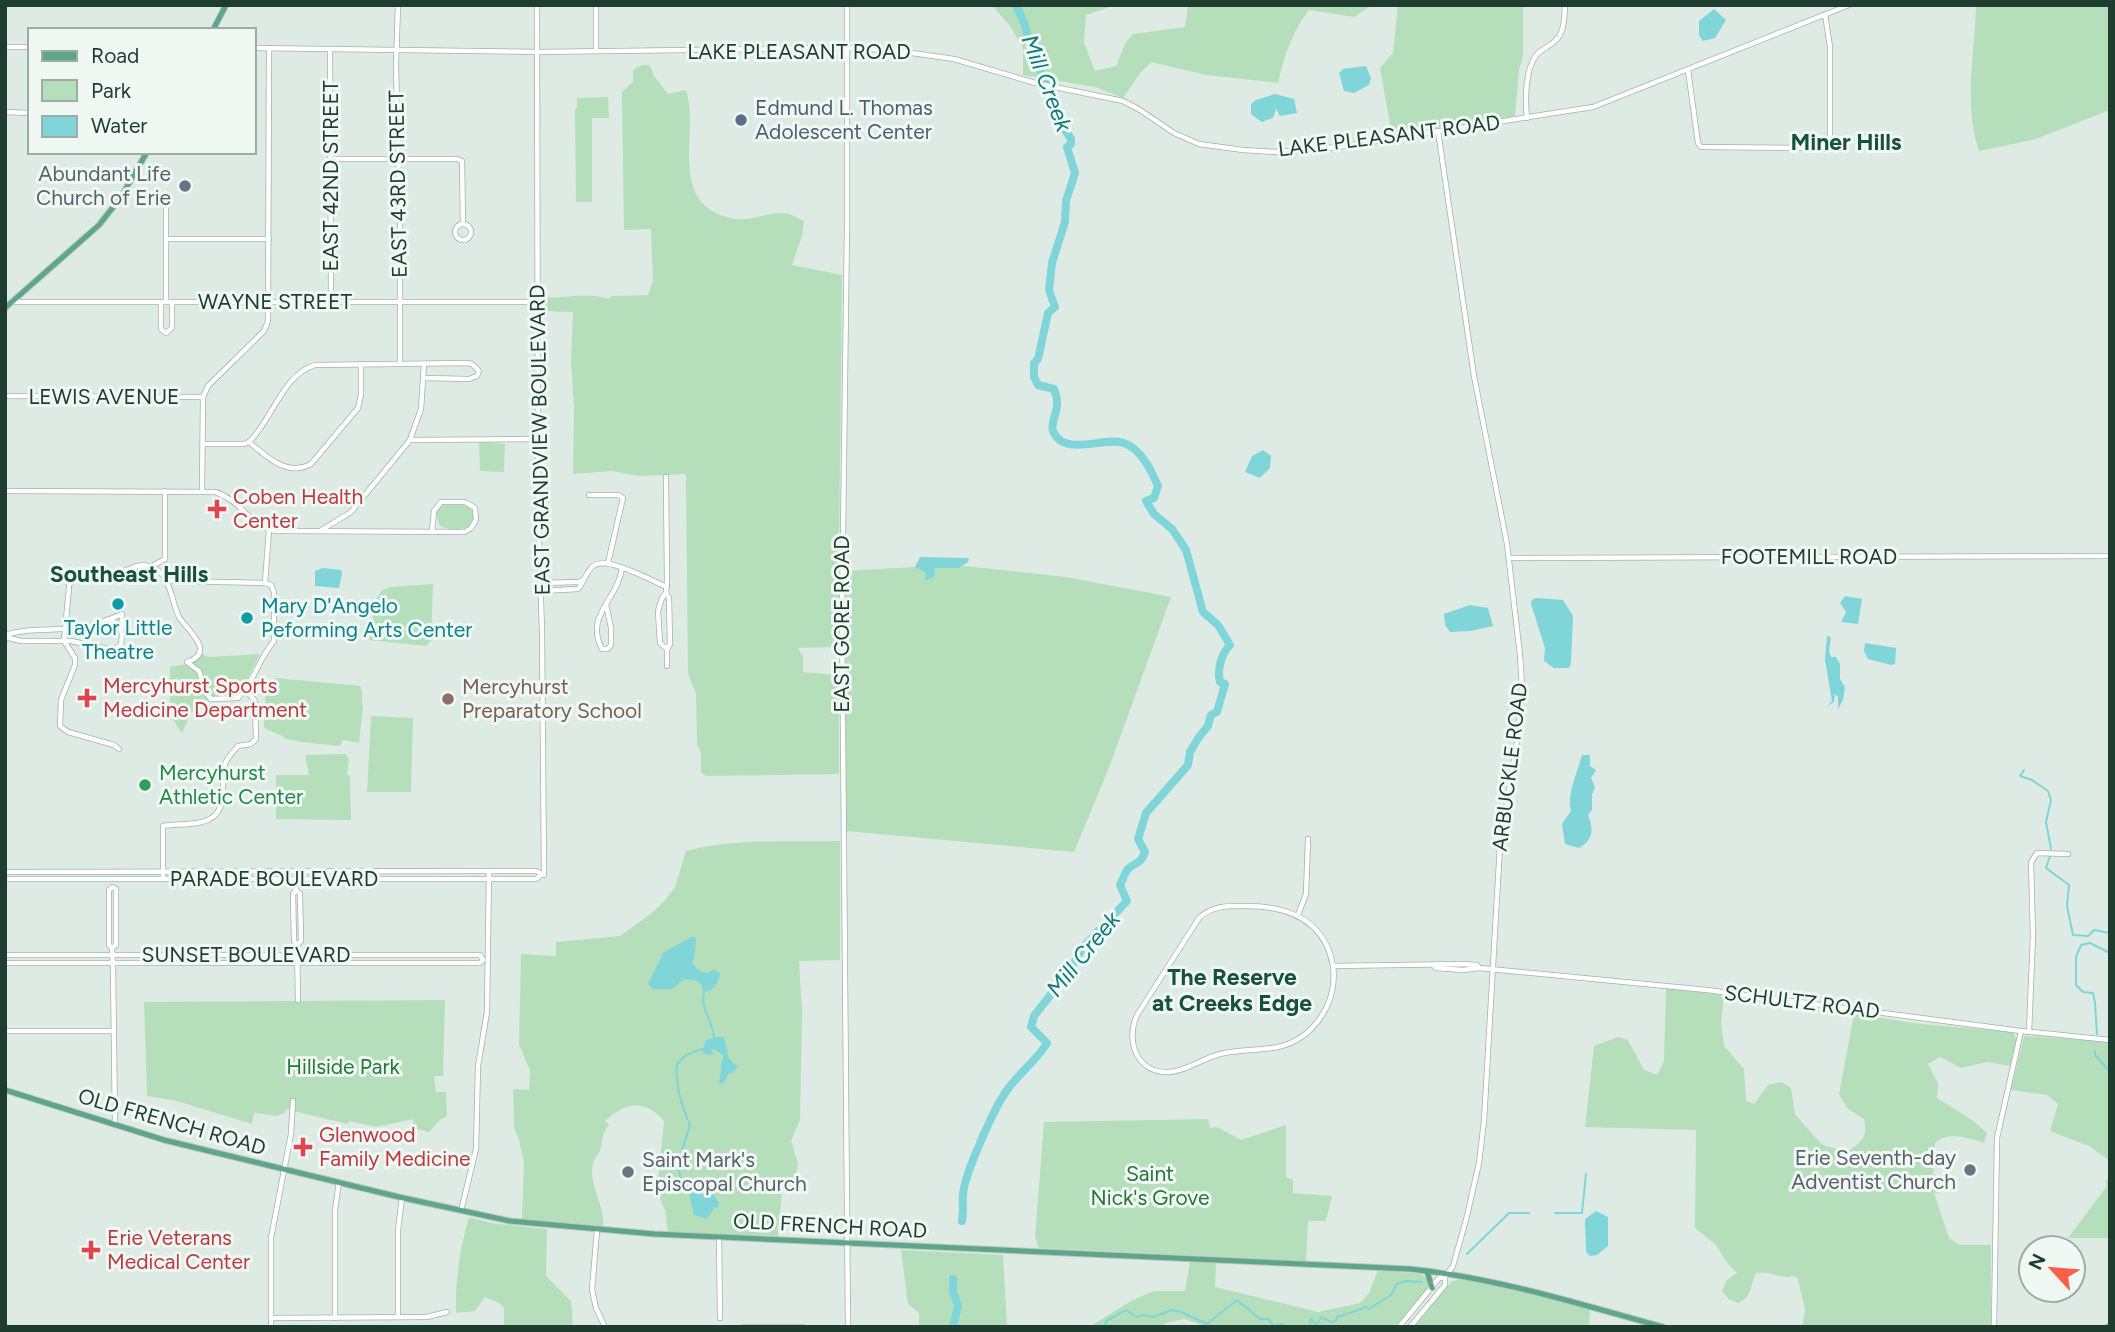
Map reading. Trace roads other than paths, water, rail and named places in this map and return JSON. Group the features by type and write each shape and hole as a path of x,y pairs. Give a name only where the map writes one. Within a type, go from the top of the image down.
{"main road":[{"path":"214,28 226,5"},
{"path":"5,307 99,225 121,197 145,154"},
{"name":"OLD FRENCH ROAD","path":"5,1090 164,1140 402,1198 510,1221 597,1230 719,1237 1378,1266 1427,1271 1546,1293 1663,1327"},
{"path":"1427,1271 1432,1288"}],"street":[{"name":"EAST 43RD STREET","path":"398,5 400,363"},
{"name":"EAST GRANDVIEW BOULEVARD","path":"537,5 538,533 541,583 543,875"},
{"path":"596,5 596,51"},
{"name":"EAST GORE ROAD","path":"847,5 842,555 848,1327"},
{"path":"1527,118 1531,66 1537,54 1554,42 1561,33 1565,5"},
{"name":"LAKE PLEASANT ROAD","path":"256,48 538,52 847,48 891,50 944,57 1041,84 1123,101 1192,142 1277,152 1338,147 1599,105 1849,5"},
{"path":"1688,70 1698,143 1701,147 1818,149 1827,145 1830,138 1830,57 1825,14"},
{"path":"5,47 28,47"},
{"path":"202,491 203,397 208,386 265,329 269,302 269,48"},
{"name":"EAST 42ND STREET","path":"330,49 331,303"},
{"path":"5,112 28,113"},
{"name":"ARBUCKLE ROAD","path":"1410,1327 1445,1285 1466,1220 1479,1163 1484,1121 1500,845 1517,743 1522,686 1509,558 1474,376 1438,131"},
{"path":"331,159 462,161 463,224"},
{"path":"166,209 166,302 161,329 166,333 172,328 166,302"},
{"path":"166,239 269,239"},
{"name":"WAYNE STREET","path":"12,302 538,302"},
{"path":"203,444 249,442 293,379 306,368 315,365 472,363 479,373 469,379 423,378"},
{"path":"249,442 285,468 300,470 311,464 358,408 361,395 361,364"},
{"path":"320,531 351,512 410,440 419,419 424,364"},
{"name":"LEWIS AVENUE","path":"5,396 203,397"},
{"path":"410,440 538,439"},
{"path":"666,477 666,590 669,597 670,644 667,649 667,666"},
{"path":"5,491 215,492 230,498 254,523 269,530 432,532 467,531 476,520 475,508 465,502 440,503 434,511 432,532"},
{"path":"118,749 114,745 68,732 60,726 61,701 75,665 75,658 64,641 69,587 74,579 80,577 117,573 137,565 152,566 165,559 166,491"},
{"path":"589,495 618,495 623,498 608,563"},
{"path":"265,583 269,530"},
{"name":"FOOTEMILL ROAD","path":"1509,558 2110,556"},
{"path":"541,591 575,590 580,587 594,565 608,563 666,590"},
{"path":"152,566 172,581 271,585 274,592 274,640 263,653 245,689 234,699 209,698 199,671 187,662 193,660 199,652 198,639 180,618 165,578"},
{"path":"606,604 611,642 608,649 604,650 598,640 597,621 601,608 619,584 622,568"},
{"path":"541,583 579,582 584,579"},
{"path":"666,590 658,618 660,643 667,649"},
{"path":"122,614 121,645 113,650 83,643 21,641 5,636 19,631 92,627 122,614"},
{"path":"109,620 116,621 121,627"},
{"path":"163,879 163,826 204,822 218,813 224,792 225,764 238,746 251,744 256,739 255,701 245,689"},
{"path":"1298,915 1306,894 1308,839"},
{"path":"2029,1031 2033,936 2031,862 2036,853 2068,855"},
{"path":"296,871 296,890 300,894 301,941 297,945 296,963 298,1000"},
{"path":"461,1211 477,1142 476,1079 487,1020 489,871"},
{"name":"PARADE BOULEVARD","path":"5,872 536,871 543,875"},
{"path":"112,872 112,887 116,888 116,945 112,948 115,1125"},
{"name":"PARADE BOULEVARD","path":"5,879 536,879 543,875"},
{"path":"1221,906 1269,906 1284,909 1298,915 1318,933 1328,949 1333,966 1333,985 1323,1014 1310,1030 1288,1044 1218,1054 1168,1072 1151,1068 1137,1055 1131,1039 1137,1015 1205,913 1221,906"},
{"name":"SUNSET BOULEVARD","path":"5,956 480,955 486,960 480,963 5,962"},
{"name":"SCHULTZ ROAD","path":"1333,966 1493,969 1707,990 2110,1040"},
{"path":"5,1031 113,1031"},
{"path":"1994,1327 1997,1138 2021,1031"},
{"path":"271,1327 271,1238 291,1134 293,1101"},
{"path":"335,1318 335,1210 339,1182"},
{"path":"398,1317 398,1230 402,1198"},
{"path":"597,1230 592,1290 596,1308 605,1327"},
{"path":"719,1237 720,1318"},
{"path":"1399,1327 1439,1278 1447,1275"},
{"path":"271,1318 436,1317 447,1312"},
{"path":"743,1327 803,1326"}],"water":[{"path":"1714,9 1726,20 1715,38 1703,41 1699,35 1699,21"},
{"path":"1366,66 1371,78 1369,85 1354,93 1344,91 1339,73 1343,69"},
{"path":"1275,94 1294,99 1297,113 1280,116 1276,109 1273,118 1262,122 1251,114 1251,104"},
{"path":"1263,450 1271,456 1270,468 1260,478 1245,472 1252,456"},
{"path":"920,557 969,558 968,562 959,568 935,568 934,577 925,581 926,573 915,567"},
{"path":"323,568 341,570 339,588 315,586 315,571"},
{"path":"1845,596 1862,599 1858,624 1841,622 1846,612 1840,603"},
{"path":"1536,598 1563,600 1573,616 1569,668 1554,668 1544,661 1545,648 1531,604"},
{"path":"1470,605 1488,608 1493,626 1450,632 1445,625 1444,614"},
{"path":"1827,636 1831,637 1829,651 1831,657 1836,657 1840,664 1840,679 1845,687 1838,709 1838,697 1835,694 1834,702 1827,706 1832,701 1825,660"},
{"path":"1865,643 1896,648 1895,664 1868,659 1864,651"},
{"path":"1582,755 1590,755 1590,766 1596,770 1591,778 1595,787 1592,810 1588,815 1591,834 1587,842 1579,848 1565,844 1562,824 1571,811 1571,791"},
{"path":"695,937 696,942 693,964 697,969 706,973 713,970 720,973 715,986 703,992 702,985 695,980 684,979 672,989 653,989 648,984 663,953"},
{"path":"724,1037 729,1059 738,1067 729,1073 723,1084 719,1083 723,1055 714,1049 713,1054 702,1052 706,1040"},
{"path":"682,1183 695,1183 699,1190 708,1187 719,1203 718,1208 715,1207 707,1219 694,1215 689,1194 682,1192"},
{"path":"1596,1211 1608,1217 1608,1246 1597,1255 1590,1256 1586,1252 1585,1219"}],"waterway":[{"name":"Mill Creek","path":"962,1221 965,1184 987,1127 1010,1086 1047,1043 1031,1027 1034,1016 1067,974 1085,945 1127,901 1120,885 1127,870 1140,861 1145,852 1138,839 1146,813 1188,765 1190,752 1208,726 1211,715 1217,712 1225,684 1220,682 1219,667 1230,645 1218,625 1203,612 1186,550 1172,529 1154,514 1146,501 1154,498 1158,486 1145,461 1136,450 1124,443 1075,445 1058,439 1052,427 1057,408 1054,389 1038,385 1034,377 1034,363 1038,359 1048,313 1055,307 1049,290 1052,263 1065,222 1066,201 1075,173 1067,147 1071,144 1071,139 1064,128 1016,5"},
{"name":"Mill Creek","path":"2024,770 2020,776 2032,780 2048,791 2051,800 2046,822 2051,849"},
{"name":"Mill Creek","path":"2050,856 2046,868 2069,885 2067,906 2073,935 2088,936 2094,930 2110,933"},
{"name":"Mill Creek","path":"2097,1034 2093,993 2083,992 2076,985 2076,957 2081,945 2090,943 2110,953"},
{"path":"704,992 705,1010 714,1038"},
{"path":"682,1183 680,1161 690,1125 680,1095 677,1064 686,1055 702,1049"},
{"name":"Mill Creek","path":"2095,1051 2095,1055 2110,1072"},
{"path":"1555,1213 1582,1213 1586,1174"},
{"path":"1467,1254 1509,1213 1529,1213"},
{"name":"Mill Creek","path":"953,1279 953,1292 958,1306 953,1327"},
{"path":"1309,1327 1311,1319 1316,1325 1322,1317 1331,1322 1364,1306 1369,1309 1391,1295 1397,1284 1405,1281 1422,1282"},
{"path":"1105,1327 1106,1321 1126,1310 1136,1317 1153,1317 1172,1310 1207,1324 1237,1300 1260,1319 1269,1319 1273,1326 1281,1324 1287,1327"}],"place":[{"name":"Edmund L. Thomas Adolescent Center","path":"741,120"},
{"name":"Abundant Life Church of Erie","path":"185,186"},
{"name":"Coben Health Center","path":"217,509"},
{"name":"Taylor Little Theatre","path":"118,604"},
{"name":"Mary D'Angelo Peforming Arts Center","path":"247,618"},
{"name":"Mercyhurst Sports Medicine Department","path":"87,698"},
{"name":"Mercyhurst Preparatory School","path":"448,699"},
{"name":"Mercyhurst Athletic Center","path":"145,785"},
{"name":"Glenwood Family Medicine","path":"303,1147"},
{"name":"Erie Seventh-day Adventist Church","path":"1970,1170"},
{"name":"Saint Mark's Episcopal Church","path":"628,1172"},
{"name":"Erie Veterans Medical Center","path":"91,1250"}],"district":[{"name":"Miner Hills","path":"1846,142"},
{"name":"Southeast Hills","path":"129,574"},
{"name":"The Reserve at Creeks Edge","path":"1232,990"}],"park label":[{"name":"Hillside Park","path":"343,1067"},
{"name":"Saint Nick's Grove","path":"1150,1186"}]}
